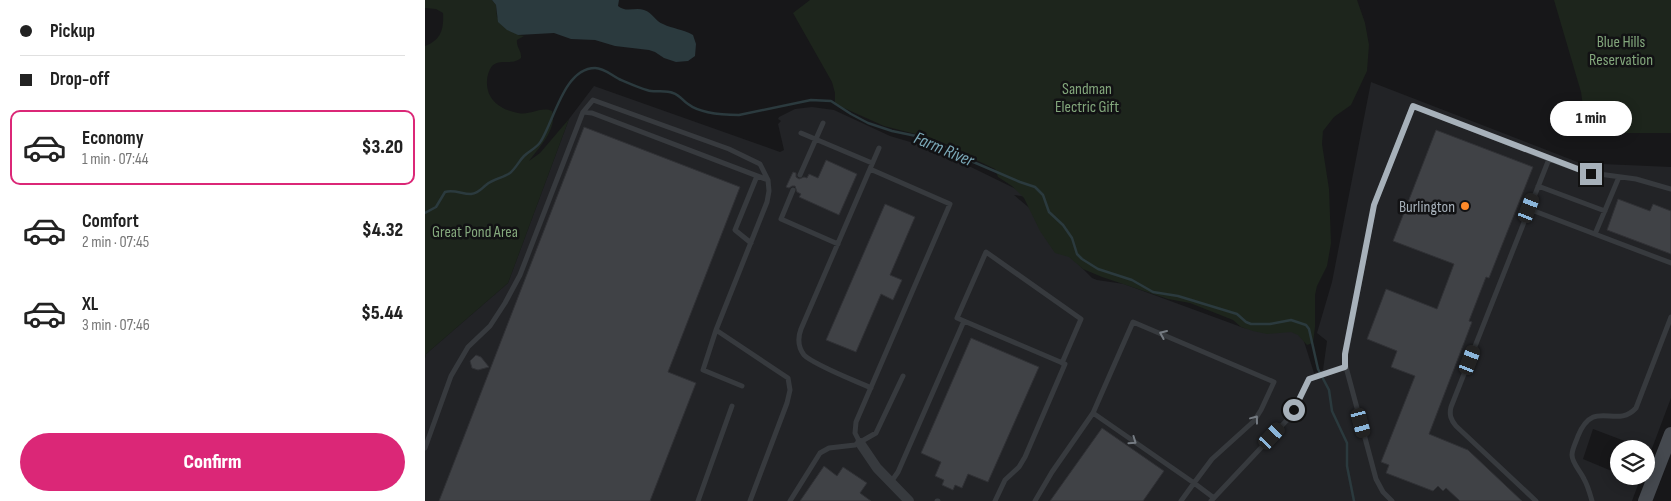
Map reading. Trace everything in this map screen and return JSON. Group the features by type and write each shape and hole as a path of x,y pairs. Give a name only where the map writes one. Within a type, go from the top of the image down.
{"main road":[{"path":"1645,501 1671,434"}],"street":[{"path":"860,443 877,468 909,501"}],"lane":[{"path":"425,448 451,376 468,347 490,326 520,276 583,112 593,100 729,149 760,164 768,180 767,202 716,330 703,370 742,386"},
{"path":"1392,501 1383,492 1376,479 1345,367 1345,354 1374,205 1413,106 1584,172 1643,181 1671,189"},
{"path":"583,112 592,113 768,180"},
{"path":"800,175 823,123"},
{"path":"801,133 872,163"},
{"path":"871,388 812,360 800,348 799,338 801,329 879,148"},
{"path":"1536,501 1456,426 1450,413 1549,158"},
{"path":"860,443 855,433 855,426 951,204 870,169"},
{"path":"751,243 735,230 757,176"},
{"path":"1595,234 1619,177"},
{"path":"1538,186 1605,211"},
{"path":"793,190 781,219 838,244"},
{"path":"1529,208 1671,263"},
{"path":"995,501 1005,480 1019,467 1025,458 1065,364 1062,363 964,320 957,318 986,252 1081,319 1062,363"},
{"path":"1592,501 1585,481 1572,457 1573,449 1586,422 1592,417 1606,415 1622,416 1636,408 1669,330 1671,318"},
{"path":"891,483 898,472 964,320"},
{"path":"1035,501 1049,477 1093,413 1133,322 1274,382 1254,421 1212,459 1181,501"},
{"path":"716,330 788,378 790,390 787,403 750,501"},
{"path":"1093,413 1194,483 1213,500 1288,419 1308,381 1313,377 1345,367"},
{"path":"790,501 820,453 829,448 860,443 873,436 879,430 903,376"},
{"path":"698,501 732,406"}],"shaded area":[{"path":"492,0 619,0 618,6 621,8 644,10 660,23 693,35 696,44 695,56 688,61 676,62 649,50 615,46 595,40 571,39 554,33 518,35 507,30 498,22 496,5"},
{"path":"1371,82 1580,163 1671,167 1671,398 1655,440 1622,440 1593,429 1583,459 1610,470 1610,485 1638,485 1632,501 425,501 426,354 508,283 569,119 594,86 780,152 784,150 778,124 781,121 778,119 779,117 795,109 812,107 834,110 890,136 934,149 1018,190 1027,197 1014,195 1033,211 1074,260 1092,278 1124,284 1244,328 1301,332 1314,373 1323,370 1327,341 1317,333 1332,282"}],"green space":[{"name":"Great Pond Area","path":"425,0 492,0 496,5 497,17 518,35 524,36 517,40 521,58 514,61 499,62 492,66 488,75 487,88 492,99 500,107 512,112 522,114 544,110 552,111 553,117 550,131 529,161 540,153 569,119 508,283 426,354 425,358 425,46 435,41 438,37 442,29 443,13 436,9 425,8"},
{"name":"Sandman Electric Gift","path":"810,0 1357,0 1365,23 1369,45 1367,71 1351,105 1334,117 1323,131 1322,144 1329,189 1331,243 1327,266 1317,286 1315,295 1313,343 1307,345 1298,335 1291,332 1267,334 1253,331 1241,327 1233,320 1190,303 1168,299 1083,269 1069,257 1055,253 1040,231 1024,198 1012,186 998,177 995,169 948,145 927,137 884,126 835,104 832,82 793,13"},
{"name":"Blue Hills Reservation","path":"1554,0 1671,0 1671,133 1587,133 1581,92"}],"building":[{"path":"584,127 740,187 668,372 696,383 650,501 439,501"},
{"path":"1436,130 1533,167 1489,278 1486,277 1469,321 1472,322 1429,434 1468,450 1522,501 1460,501 1446,488 1443,491 1438,486 1433,491 1386,473 1389,465 1381,462 1415,376 1391,367 1397,351 1367,339 1386,289 1437,309 1454,264 1393,241"},
{"path":"826,160 857,174 839,215 799,197 801,194 797,192 795,186 786,187 793,172 796,173 796,177 799,179 807,178 809,174 818,178"},
{"path":"1618,199 1650,211 1653,204 1671,211 1671,254 1607,230"},
{"path":"885,204 915,217 890,275 902,280 893,300 881,294 856,352 826,340"},
{"path":"971,338 1039,367 988,482 968,474 962,488 955,485 953,490 942,485 944,480 935,476 941,462 921,453"},
{"path":"476,355 481,357 489,367 478,370 472,368 470,361"},
{"path":"1102,428 1164,471 1143,501 1050,501"},
{"path":"824,466 837,476 843,467 867,483 860,493 871,501 800,501"}],"waterway":[{"name":"Farm River","path":"425,213 436,207 445,192 471,194 480,191 489,183 510,173 524,156 539,143 546,132 561,97 575,77 584,70 601,69 640,88 651,91 670,92 678,95 686,103 699,110 720,114 739,115 811,100 831,101 868,123 892,131 921,137 934,145 951,148 971,161 1035,187 1043,195 1049,212 1063,225 1072,238 1077,254 1098,269 1132,280 1153,292 1178,296 1237,314 1251,324 1270,324 1291,320 1306,325 1309,329 1318,369 1329,390 1332,411 1347,443 1347,466 1354,501"}],"place":[{"name":"Burlington","path":"1465,206"}],"route":[{"path":"1294,410 1309,379 1345,367 1345,354 1374,205 1413,106 1591,174"}]}
